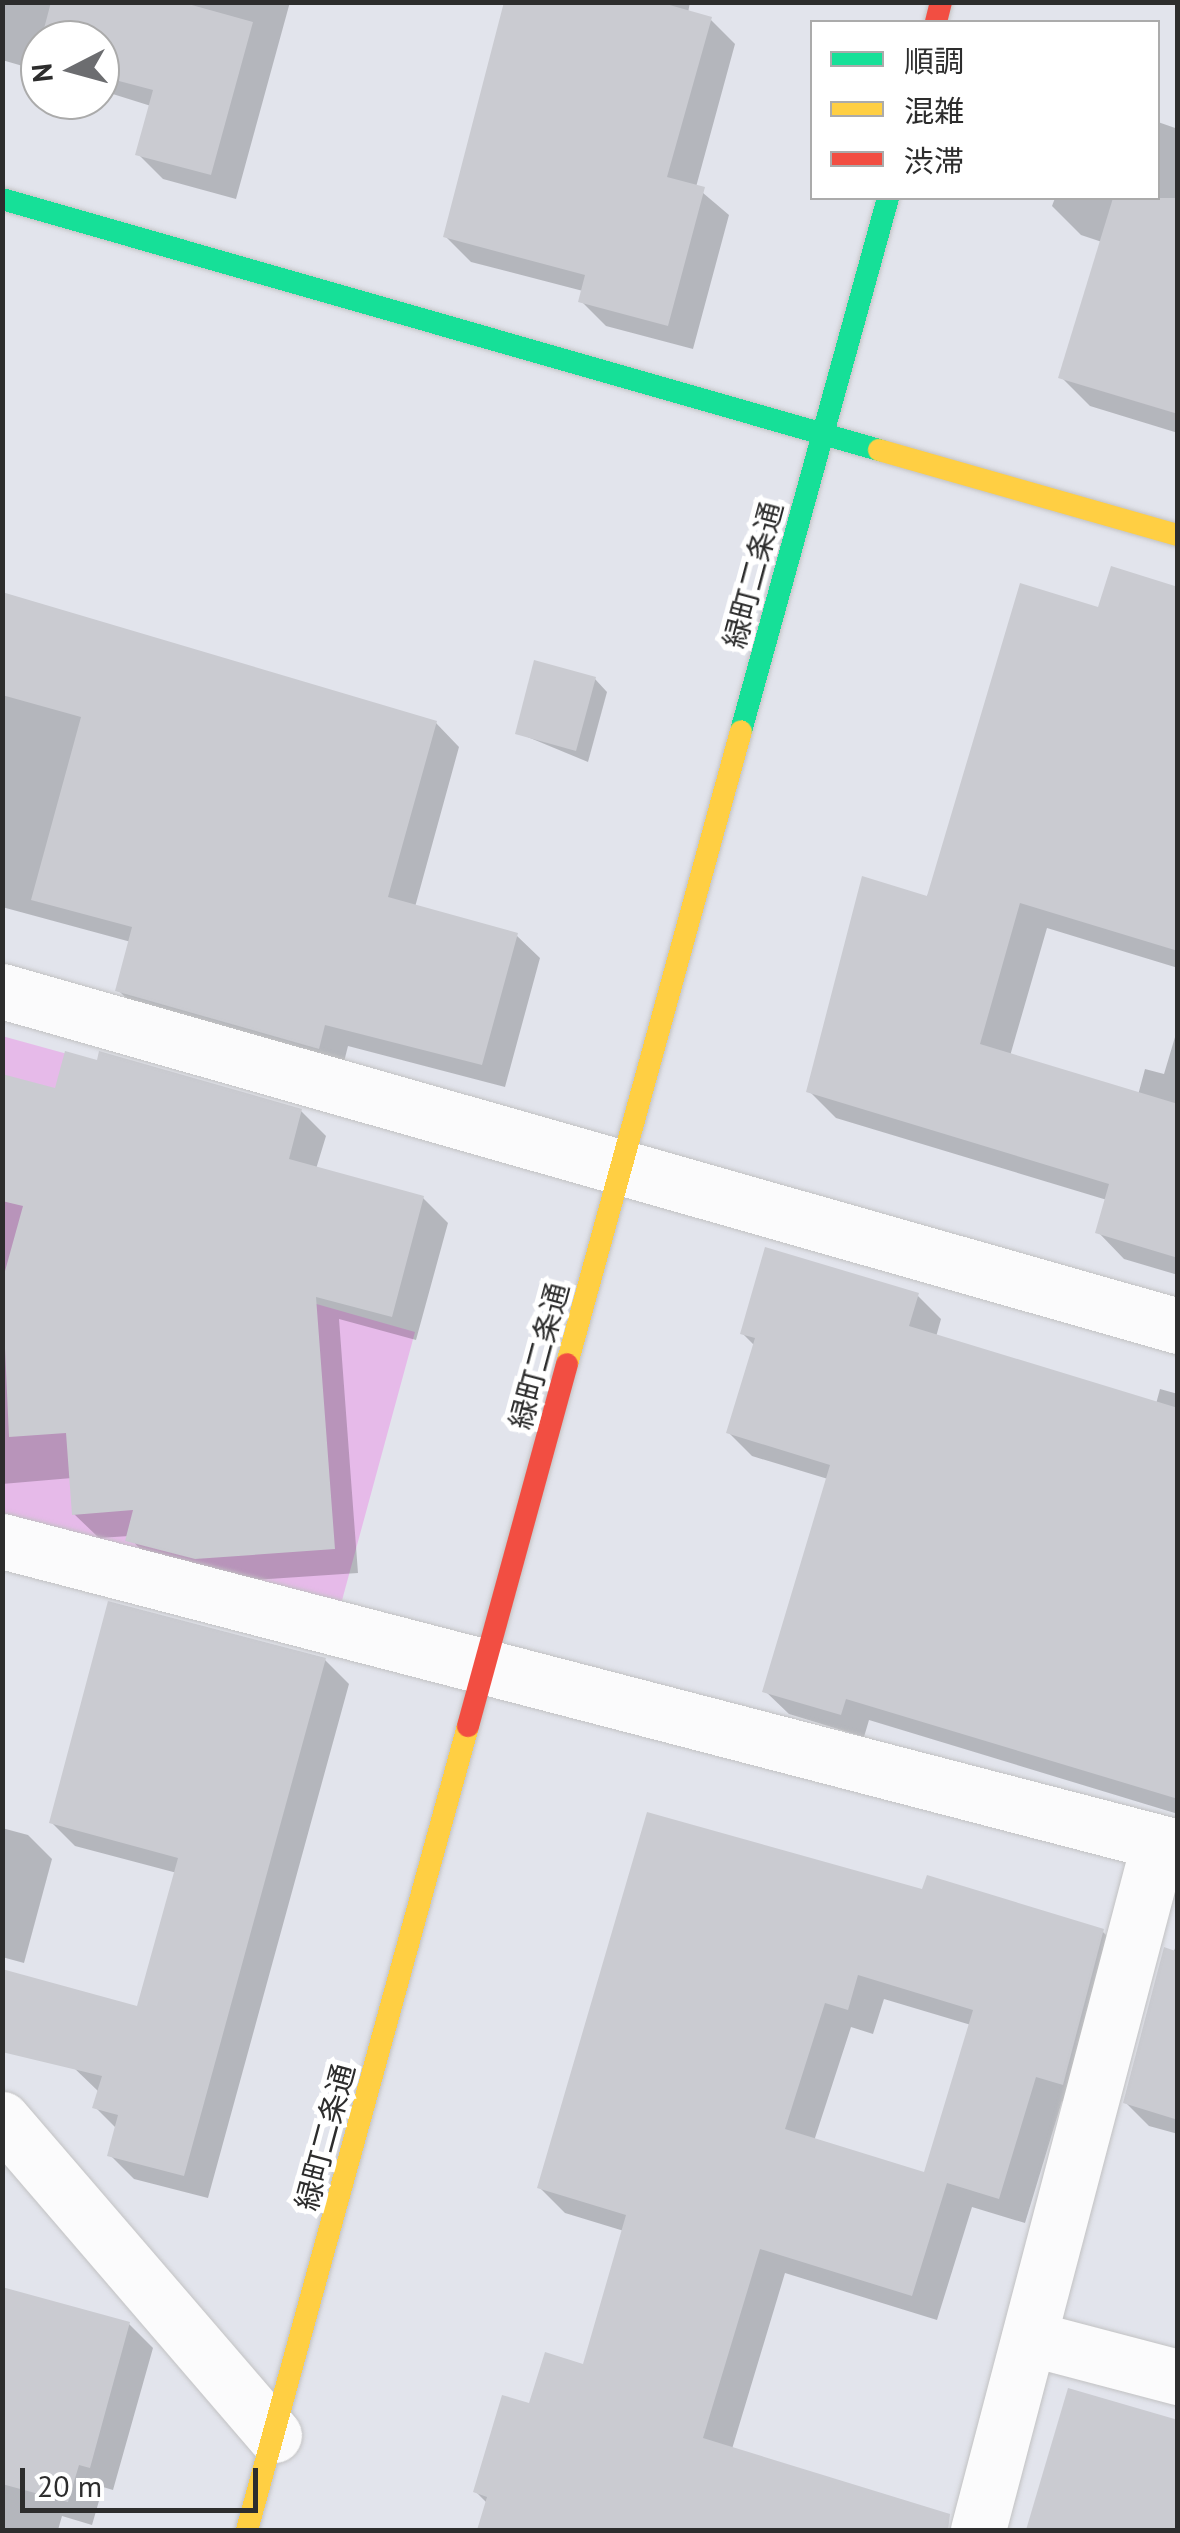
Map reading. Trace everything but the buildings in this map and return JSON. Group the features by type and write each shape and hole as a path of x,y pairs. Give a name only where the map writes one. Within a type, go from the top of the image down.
{"street":[{"path":"2,199 1178,535"},
{"name":"緑町二条通","path":"247,2530 887,200"},
{"path":"2,991 1178,1326"},
{"path":"2,1541 1168,1844 1028,2338 978,2530"},
{"path":"2,2119 274,2435"},
{"path":"1028,2338 1178,2377"}],"shaded area":[{"path":"2,1036 216,1095 168,1262 415,1332 341,1604 3,1516"}],"traffic: fast":[{"path":"2,199 879,450"},
{"path":"741,731 887,200"}],"traffic: slow":[{"path":"879,450 1178,535"},
{"path":"567,1364 741,731"},
{"path":"247,2530 468,1726"}],"traffic: jam":[{"path":"936,20 941,2"},
{"path":"468,1726 567,1364"}]}
